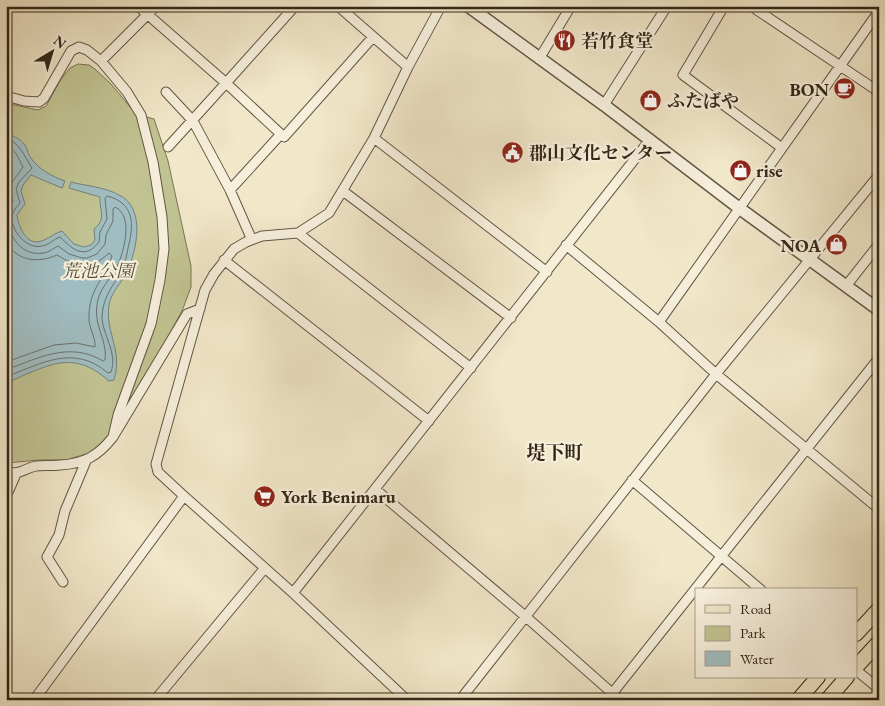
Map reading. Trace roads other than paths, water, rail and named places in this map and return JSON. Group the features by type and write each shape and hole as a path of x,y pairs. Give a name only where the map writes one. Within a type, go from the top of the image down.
{"main road":[{"path":"858,632 879,609"},
{"path":"858,667 879,642"},
{"path":"798,700 817,678"},
{"path":"827,700 846,678"}],"street":[{"path":"138,6 284,137 373,37"},
{"path":"101,61 156,6"},
{"path":"168,146 193,121 295,6"},
{"path":"338,6 408,67"},
{"path":"407,700 158,472 156,464 205,290 224,260 234,249 262,236 298,233 329,213 374,138 408,67 441,6"},
{"path":"468,6 879,310"},
{"path":"539,59 571,6"},
{"path":"604,105 666,6"},
{"path":"724,6 682,75 782,148"},
{"path":"751,6 879,92"},
{"path":"659,322 879,11"},
{"path":"6,96 24,102 39,102 44,98 72,51 79,47 87,50 101,61 128,92 141,115 159,193 164,249 151,324 118,415 113,437"},
{"path":"166,92 193,121 230,190 252,240"},
{"path":"230,190 281,134"},
{"path":"374,138 547,272"},
{"path":"293,594 649,141"},
{"path":"460,700 716,374 879,175"},
{"path":"343,191 510,318"},
{"path":"298,233 471,368"},
{"path":"846,286 879,244"},
{"path":"566,246 659,322 716,374 879,509"},
{"path":"224,260 429,421"},
{"path":"6,472 16,474 36,466 62,465 86,461 105,447 113,437 187,314 200,309"},
{"path":"696,588 879,358"},
{"path":"63,582 47,558 59,535 65,511 86,461"},
{"path":"6,497 16,474"},
{"path":"632,480 759,588"},
{"path":"375,490 525,616 610,696 620,700"},
{"path":"34,700 184,496"},
{"path":"155,700 264,569"},
{"path":"610,696 695,589"},
{"path":"858,671 879,689"}],"water":[{"path":"6,133 22,142 27,148 30,157 42,169 65,181 62,188 31,175 23,185 21,191 25,204 17,215 22,231 29,239 38,242 62,231 74,244 84,247 91,245 95,240 94,229 101,218 100,197 69,188 71,182 114,192 128,201 133,209 137,230 134,252 127,271 112,296 109,305 109,324 116,359 114,380 109,381 96,371 83,365 71,363 48,366 8,382 6,379"}],"place":[{"name":"若竹食堂","path":"565,40"},
{"name":"BON","path":"845,89"},
{"name":"ふたばや","path":"651,100"},
{"name":"郡山文化センター","path":"513,152"},
{"name":"rise","path":"740,170"},
{"name":"NOA","path":"837,245"},
{"name":"York Benimaru","path":"265,496"}],"district":[{"name":"堤下町","path":"555,452"}],"park label":[{"name":"荒池公園","path":"98,270"}]}
